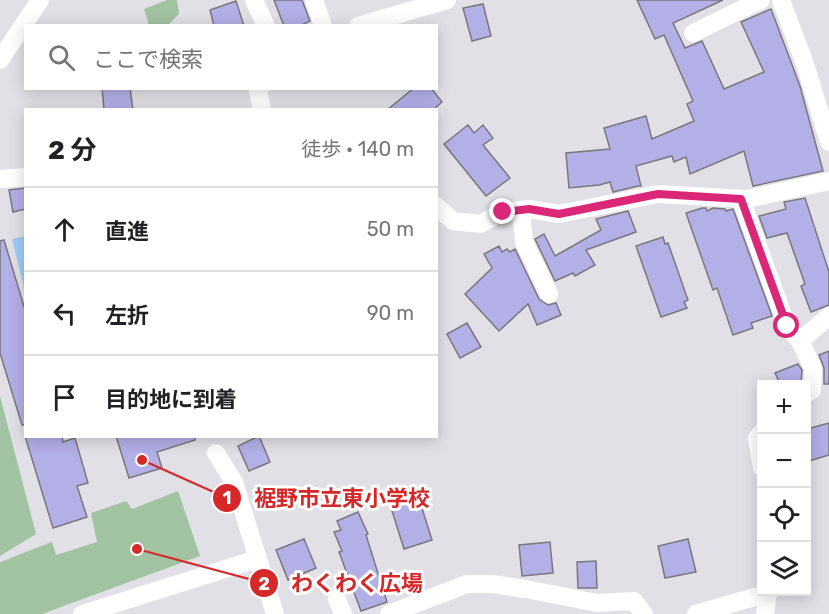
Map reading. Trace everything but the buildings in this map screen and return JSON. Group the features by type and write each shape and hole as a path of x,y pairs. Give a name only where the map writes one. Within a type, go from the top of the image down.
{"street":[{"path":"0,60 40,0"},
{"path":"254,0 265,24"},
{"path":"314,0 322,24"},
{"path":"365,24 447,0"},
{"path":"693,33 761,0"},
{"path":"781,0 805,64 829,142"},
{"path":"259,90 262,108"},
{"path":"0,179 24,177"},
{"path":"438,208 453,221 480,224 503,212 529,209 559,214 658,194 747,199 829,180"},
{"path":"741,199 787,326 800,341 813,368 811,391"},
{"path":"521,210 524,243 549,294"},
{"path":"800,341 829,316"},
{"path":"216,453 234,482 275,614"},
{"path":"82,614 257,559"},
{"path":"389,614 468,584 492,584 597,603 634,601 644,614"},
{"path":"696,614 757,595"},
{"path":"765,614 767,596"}],"green space":[{"path":"167,0 177,0 179,14 169,24 149,24 144,9"},
{"path":"0,396 36,534 0,556"},
{"path":"178,491 200,556 42,614 0,614 0,562 52,542 56,555 97,542 91,513 126,501 132,509"}],"water":[{"path":"24,236 24,288 12,239"}],"place":[{"name":"裾野市立東小学校","path":"142,460"},
{"name":"わくわく広場","path":"137,549"}],"route":[{"path":"503,212 529,209 559,214 658,194 741,199 787,326"}]}
